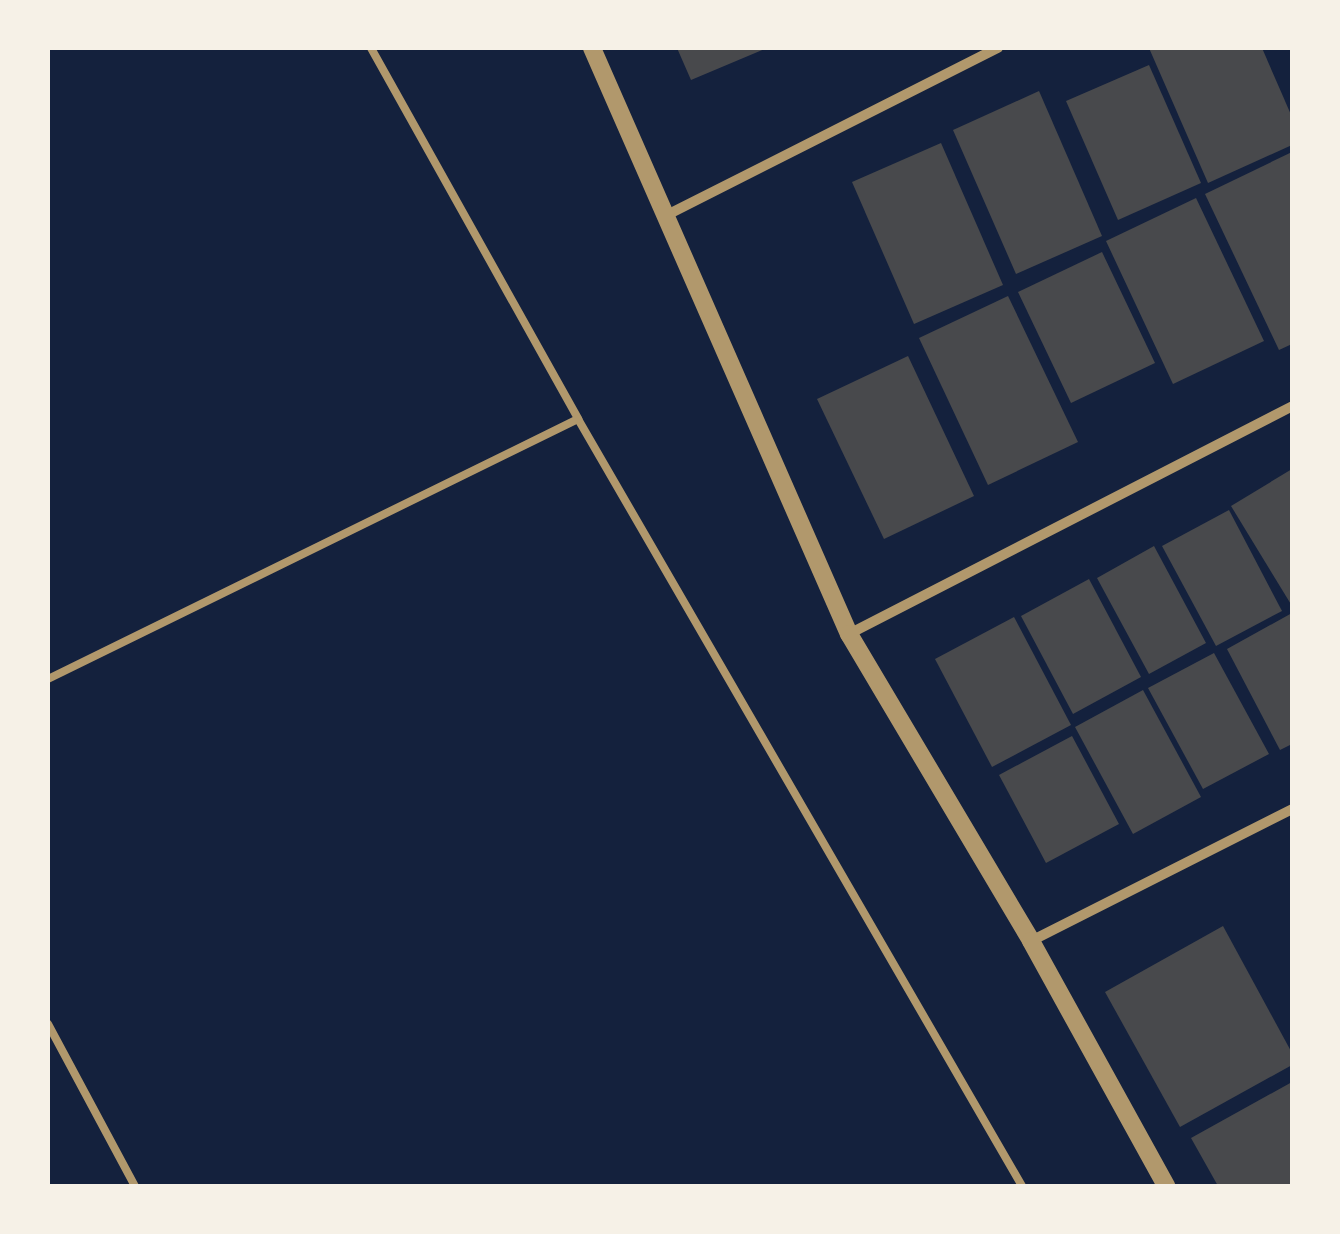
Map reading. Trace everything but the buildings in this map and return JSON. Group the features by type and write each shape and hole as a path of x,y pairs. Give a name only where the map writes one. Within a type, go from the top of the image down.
{"street":[{"path":"592,48 848,634 1031,941 1166,1186"},
{"path":"665,216 998,48"},
{"path":"848,634 1292,406"},
{"path":"1031,941 1292,809"}],"lane":[{"path":"371,48 578,419 1022,1186"},
{"path":"48,678 578,419"},
{"path":"48,1024 135,1186"}]}
